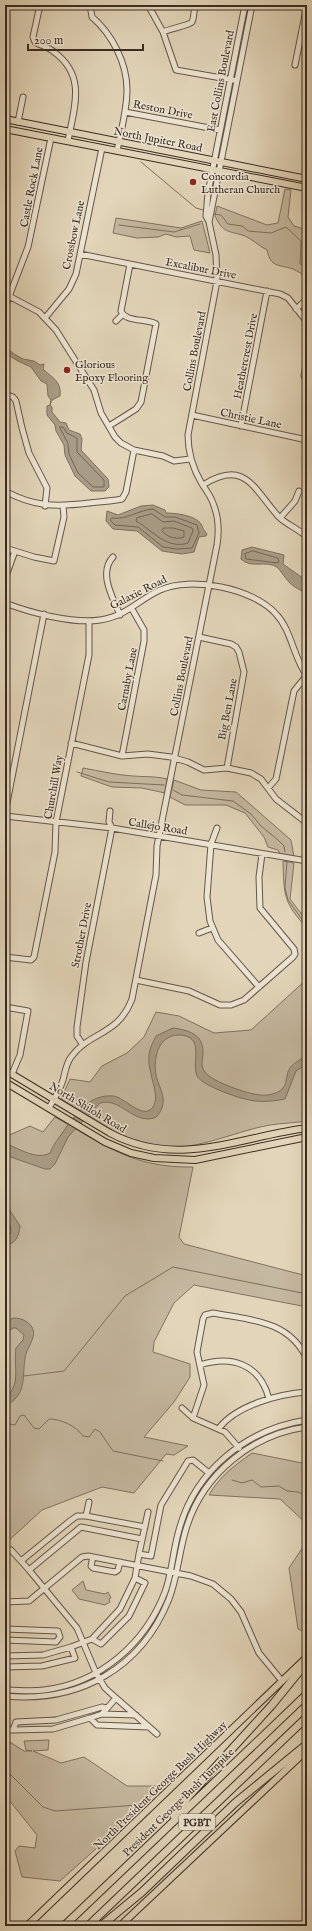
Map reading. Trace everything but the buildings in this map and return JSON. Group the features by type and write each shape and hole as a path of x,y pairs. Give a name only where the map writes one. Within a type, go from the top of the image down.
{"highway":[{"path":"165,1830 188,1797 272,1705 307,1662"},
{"name":"President George Bush Turnpike","path":"64,1926 307,1694"},
{"name":"PGBT","path":"88,1926 307,1717"},
{"path":"100,1926 154,1881 235,1803 307,1744"}],"main road":[{"name":"North Jupiter Road","path":"5,119 305,179"},
{"name":"North Jupiter Road","path":"5,129 305,188"},
{"path":"305,179 305,188"},
{"name":"North Shiloh Road","path":"5,1070 120,1138 145,1147 165,1150 199,1150 307,1128"},
{"name":"North Shiloh Road","path":"5,1082 115,1147 139,1155 163,1160 206,1158 307,1137"},
{"name":"North President George Bush Highway","path":"29,1924 307,1657"},
{"path":"120,1926 307,1750"}],"street":[{"path":"40,5 33,37 35,42 54,51 66,62 76,86 76,101 68,141"},
{"path":"90,5 92,17 104,29 121,60 127,90 125,112 117,151"},
{"path":"148,5 163,32 176,70 236,81"},
{"path":"163,32 174,26 189,24 192,21 195,5"},
{"name":"East Collins Boulevard","path":"217,161 220,130 245,5"},
{"name":"Collins Boulevard","path":"49,1108 68,1063 83,1045 106,1032 123,1017 132,999 156,875 159,836 210,586 219,530 214,504 190,459 188,435 217,281 216,255 209,222 206,216 206,204 236,81 252,5"},
{"path":"295,65 307,5"},
{"path":"301,37 307,39"},
{"path":"18,122 23,97"},
{"name":"Reston Drive","path":"125,112 220,130"},
{"name":"Castle Rock Lane","path":"5,307 7,295 28,247 51,138"},
{"name":"Crossbow Lane","path":"45,318 69,289 76,274 102,148"},
{"name":"Excalibur Drive","path":"80,254 280,294 288,298 307,322"},
{"path":"116,322 122,315 121,311 130,264"},
{"name":"Heathercrest Drive","path":"241,426 267,291"},
{"path":"7,295 28,305 45,318 67,346 94,390 101,413 108,426 121,442 134,450 163,456 174,461 190,459"},
{"path":"296,309 307,299"},
{"path":"108,426 136,409 141,402 156,324 122,315"},
{"path":"307,360 304,376 307,382"},
{"path":"5,394 13,397 16,401 29,453 47,488 45,506"},
{"name":"Christie Lane","path":"192,415 307,440"},
{"path":"5,491 32,503 45,506 64,506 122,498 126,492 134,450"},
{"path":"203,485 216,477 223,475 243,478 255,486 280,518 299,529 307,537"},
{"path":"280,518 295,501 299,491"},
{"path":"5,548 34,558 54,561 64,517 64,506"},
{"path":"5,579 15,552"},
{"path":"113,557 108,562 106,576 120,615"},
{"name":"Galaxie Road","path":"5,603 44,614 89,621 102,620 120,615 132,609 157,591 171,585 196,583 244,593 267,605 284,625 296,658 307,676"},
{"name":"Carnaby Lane","path":"122,756 144,641 144,630 132,609"},
{"path":"5,814 44,614"},
{"name":"Churchill Way","path":"5,957 31,960 34,957 55,852 56,822 89,655 89,621"},
{"name":"Big Ben Lane","path":"199,637 231,644 240,652 244,672 226,768"},
{"path":"268,788 276,779 294,691 307,676"},
{"path":"71,743 122,756 148,754 175,758 188,762 204,770 226,768 256,775 276,799 307,823"},
{"name":"Strother Drive","path":"83,1045 77,1031 81,992 112,828 109,822 110,811"},
{"name":"Callejo Road","path":"5,814 56,822 112,828 307,861"},
{"path":"217,828 211,844 207,897 212,928 218,940 259,987"},
{"path":"136,980 189,991 214,1003 226,1006 238,1004 295,954 294,949 260,908 258,901 262,854"},
{"path":"199,933 212,928"},
{"path":"5,1007 28,1011 20,1055 12,1074"},
{"path":"194,1418 204,1385 198,1360 197,1345 203,1319 206,1315 213,1312 271,1325 291,1336 305,1351 307,1358"},
{"path":"200,1365 221,1361 249,1368 261,1378 269,1399"},
{"path":"219,1428 237,1413 269,1399 307,1392"},
{"path":"182,1408 194,1418 219,1428 230,1437 242,1452"},
{"path":"5,1690 32,1691 51,1689 83,1680 126,1653 148,1627 166,1590 182,1519 195,1493 209,1473 238,1447 262,1433 283,1424 307,1420"},
{"path":"5,1696 22,1698 52,1696 77,1689 118,1668 135,1654 149,1638 159,1621 169,1598 187,1525 206,1487 220,1470 242,1452 270,1436 287,1430 307,1427"},
{"path":"139,1554 151,1556 161,1505 188,1461 193,1460 209,1473"},
{"path":"86,1516 90,1502"},
{"path":"5,1656 43,1655 71,1648 92,1639 120,1608 135,1578 148,1512"},
{"path":"21,1561 70,1520 77,1516 86,1516 144,1527"},
{"path":"29,1570 80,1527 142,1539"},
{"path":"11,1550 77,1628 96,1673 105,1688 157,1734"},
{"path":"5,1602 29,1602 82,1557 93,1557 200,1578 213,1584 231,1599 241,1612 259,1653 282,1681"},
{"path":"93,1557 91,1566 93,1568 115,1572 118,1570 120,1562"},
{"path":"92,1639 101,1644 129,1616 145,1583 135,1578"},
{"path":"5,1628 58,1631 60,1637 56,1642 5,1640"},
{"path":"5,1667 46,1666 75,1658 71,1648"},
{"path":"102,1714 116,1698"},
{"path":"13,1730 16,1722 56,1720 102,1706 106,1708"},
{"path":"5,1725 9,1730 59,1727 102,1714 136,1715"},
{"path":"90,1718 97,1725 149,1728"},
{"path":"56,1720 59,1727"}],"shaded area":[{"path":"285,189 291,190 288,217 294,226 307,230 307,277 293,269 273,263 267,250 245,236 224,229 215,216 217,206 267,225 278,223"},
{"path":"116,218 181,228 202,221 210,253 194,250 190,236 176,237 166,234 158,237 137,238 113,233"},
{"path":"83,768 120,775 167,779 165,793 142,788 112,787 81,776"},
{"path":"174,780 201,790 236,792 291,840 294,857 280,854 278,850 268,847 264,837 245,813 226,805 185,805 170,797"},
{"path":"283,861 294,863 290,899 307,921 307,928 293,911 286,898"},
{"path":"307,979 307,1121 270,1125 196,1145 166,1148 150,1146 128,1138 104,1126 61,1099 70,1079 90,1082 102,1066 127,1053 144,1037 156,1012 179,1016 214,1033 251,1030"},
{"path":"55,1117 120,1153 136,1159 153,1164 193,1167 179,1237 184,1244 307,1276 307,1307 194,1285 174,1303 154,1342 153,1352 190,1364 190,1377 174,1402 144,1437 188,1446 174,1455 166,1454 134,1493 102,1487 42,1510 5,1544 5,1137 30,1126 43,1132"},
{"path":"252,1453 307,1464 307,1524 280,1499 209,1495 223,1477"},
{"path":"307,1541 307,1633 298,1629 289,1568"},
{"path":"83,1581 86,1590 105,1594 108,1592 111,1598 109,1599 110,1602 105,1605 79,1599 72,1590"},
{"path":"5,1739 24,1751 32,1751 26,1750 24,1741 49,1740 48,1750 33,1751 61,1763 84,1757 127,1786 161,1786 128,1820 60,1881 22,1877 15,1851 19,1846 35,1848 37,1835 5,1795"}],"water":[{"path":"5,347 23,359 34,361 40,365 44,364 43,369 58,383 60,396 52,400 50,405 51,400 48,396 47,384 41,381 31,367 5,353"},
{"path":"50,405 52,407 52,412 60,422 66,423 69,430 80,434 82,439 81,450 108,479 109,487 105,491 91,491 75,476 65,455 64,445 56,431 55,425 47,415 47,406"},
{"path":"153,505 165,510 166,513 174,513 195,518 201,524 207,534 206,536 199,537 194,552 182,554 162,551 137,531 113,529 106,521 107,511 118,515 141,506"},
{"path":"252,547 284,555 283,564 307,581 307,594 291,584 277,567 268,564 249,563 241,559 242,550"},
{"path":"173,1028 194,1034 200,1041 203,1052 203,1067 209,1076 231,1087 254,1094 262,1095 276,1093 283,1088 286,1083 288,1071 293,1064 307,1055 307,1064 296,1071 285,1099 274,1101 249,1100 223,1092 200,1080 197,1076 196,1050 192,1039 187,1036 171,1036 161,1044 156,1055 156,1075 163,1102 160,1112 156,1117 146,1119 114,1104 107,1102 100,1103 68,1137 55,1164 50,1169 45,1169 5,1155 5,1146 9,1145 35,1155 45,1155 50,1153 72,1119 84,1107 97,1098 104,1096 118,1097 139,1110 149,1111 155,1102 155,1090 149,1062 151,1046 156,1036"},
{"path":"5,1203 20,1226 16,1239 12,1243 5,1245 5,1238 11,1233"},
{"path":"13,1318 27,1322 33,1330 33,1335 26,1353 20,1392 12,1402 5,1406 5,1397 10,1392 15,1381 16,1348 23,1340 24,1335 16,1328 13,1328 5,1334 5,1323"}],"waterway":[{"path":"141,162 196,208 203,210"},
{"path":"214,214 221,215 228,224 242,226 248,231 271,233 286,227 301,241 300,264 307,266"},
{"path":"119,225 174,232 200,224"},
{"path":"77,772 109,782 164,785"},
{"path":"173,790 182,795 233,801 251,814 261,826 278,840 284,846 285,852"},
{"path":"287,861 285,888 288,900 307,926"},
{"path":"24,1376 64,1371 125,1296 173,1267 307,1294"},
{"path":"5,1425 15,1425 20,1416 24,1415 34,1428 39,1429 49,1419 58,1420 72,1426 83,1436 89,1437 95,1429 100,1432 113,1451 163,1461"},
{"path":"232,1480 242,1483 252,1480 261,1487 279,1486 287,1491 298,1492 307,1496"},
{"path":"5,1769 43,1807 55,1811 138,1805"}],"place":[{"name":"Concordia Lutheran Church","path":"193,182"},
{"name":"Glorious Epoxy Flooring","path":"67,370"}]}
